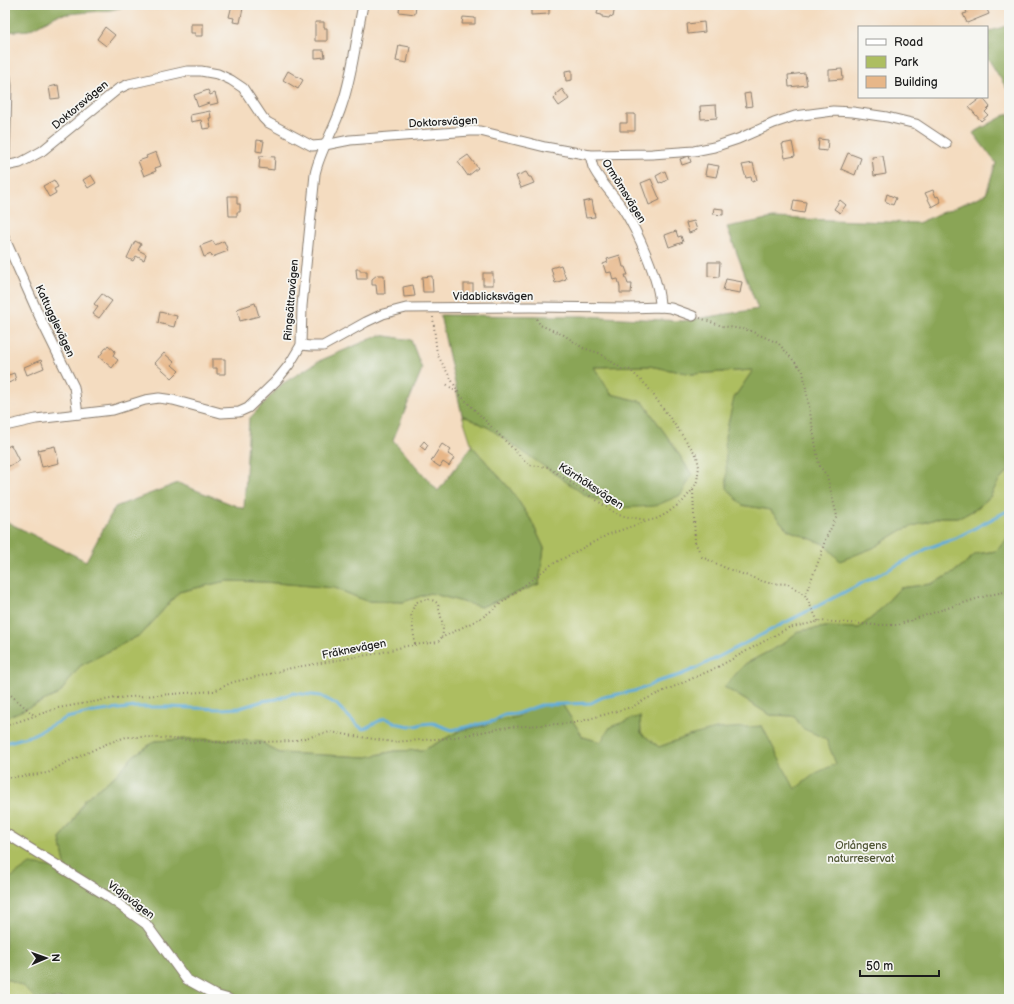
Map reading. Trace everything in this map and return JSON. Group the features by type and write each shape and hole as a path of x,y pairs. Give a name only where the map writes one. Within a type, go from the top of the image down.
{"street":[{"name":"Ringsättravägen","path":"5,426 36,419 113,410 146,400 159,398 230,414 243,411 248,408 289,366 301,345 302,306 317,164 333,131 346,93 363,5"},
{"path":"5,70 7,86 5,159"},
{"name":"Doktorsvägen","path":"5,166 20,163 42,151 118,89 130,84 187,71 213,73 231,80 246,92 258,112 268,122 312,146 350,140 470,131 590,156 652,154 694,151 714,147 795,116 833,111 887,117 916,124 946,144"},
{"name":"Ormömsvägen","path":"590,156 593,168 622,207 637,233 654,277 660,298 660,307"},
{"name":"Kattugglevägen","path":"5,239 41,320 74,387 78,414"},
{"name":"Vidablicksvägen","path":"301,345 323,346 366,322 393,311 406,308 660,307 671,308 692,316"},
{"name":"Vidjavägen","path":"5,833 108,896 146,924 186,979 215,995 229,999"}],"path":[{"path":"530,307 540,325 564,335 583,348 599,353 622,369 629,369 647,386 698,456 699,467 697,481 693,489 695,542 702,557 728,569 768,582 788,584 805,595 818,621"},
{"name":"Kärrhöksvägen","path":"432,308 437,354 460,394"},
{"path":"692,316 722,326 748,330 778,343 803,371 819,465 827,476 837,516 825,540 821,556 805,595"},
{"name":"Kärrhöksvägen","path":"445,382 460,394 529,465 548,467 618,515 647,521"},
{"name":"Fräknevägen","path":"5,726 58,708 116,698 214,691 233,682 291,668 379,653 415,644 438,642 441,638 483,617 551,565 607,535 656,519 666,514 683,501 693,489"},
{"path":"5,778 48,773 65,763 106,744 126,737 147,737 228,743 293,741 330,732 392,742 450,738 508,727 574,723 632,708 646,699 716,668 788,628 821,620 876,625 897,625 989,595 1009,591"},
{"path":"415,644 411,614 414,603 420,600 432,600 438,604 443,634 441,638"},
{"path":"5,690 34,715"},
{"path":"5,994 11,999"}],"green space":[{"path":"5,5 131,5 111,10 58,15 29,30 5,32"},
{"path":"1009,25 1009,92 988,59 988,32"},
{"path":"1009,113 1009,470 998,482 990,497 976,509 961,517 941,517 902,530 873,548 840,561 824,544 788,530 770,510 742,505 727,488 725,437 734,398 753,370 692,374 649,366 594,367 611,394 643,402 692,475 681,495 655,506 618,508 585,495 489,428 462,415 440,315 583,316 683,321 758,309 727,227 773,218 918,223 986,194 996,163 973,133"},
{"path":"380,335 411,340 422,369 393,440 438,491 472,446 511,490 531,520 544,548 539,584 481,607 430,593 403,602 366,601 335,588 264,582 226,581 179,592 142,634 80,666 59,694 5,718 5,521 86,561 115,507 178,483 244,509 249,419 282,384 319,361"},
{"name":"Orlångens naturreservat","path":"649,366 692,374 753,370 734,398 742,505 770,510 788,530 824,544 840,560 873,548 902,530 941,517 961,517 976,509 990,497 998,482 1009,470 1009,537 996,551 976,554 953,573 931,584 900,588 875,615 859,628 826,627 799,631 781,645 745,664 724,687 770,715 794,716 989,626 1009,999 260,999 236,989 766,733 762,726 689,736 659,747 641,733 640,716 601,742 583,737 562,704 541,705 527,710 517,717 494,721 483,726 461,730 424,750 395,751 367,757 279,753 261,742 236,740 188,739 155,741 133,756 116,775 85,799 73,821 60,839 66,869 9,879 5,885 5,718 59,694 80,666 142,634 179,592 226,581 264,582 335,588 366,601 403,602 430,593 481,607 539,584 544,548 531,520 511,490 472,446 462,415 489,428 692,475 643,402 611,394 593,367"},
{"name":"Orlångens naturreservat","path":"1009,537 1009,999 36,999 24,987 5,978 5,885 9,879 30,864 66,869 60,839 73,821 85,799 116,775 133,756 155,741 188,739 235,740 261,742 279,753 367,757 395,751 424,750 461,730 483,726 494,721 517,717 527,710 541,705 562,704 583,737 601,742 610,727 640,716 641,733 659,747 689,736 716,729 762,726 795,789 816,773 836,764 826,739 802,728 794,716 770,715 724,687 745,664 781,645 799,631 826,627 859,628 875,615 900,588 931,584 953,573 976,554 996,551"},
{"path":"5,978 24,987 36,999 5,999"}],"building":[{"path":"232,5 243,8 240,23 233,22 234,18 229,17"},
{"path":"400,5 416,6 415,14 399,12"},
{"path":"599,5 615,6 613,17 602,17 602,15 597,14"},
{"path":"964,5 975,5 977,9 985,5 989,14 967,23 963,14 967,13"},
{"path":"549,6 549,14 531,15 531,7"},
{"path":"463,17 475,18 475,24 462,24"},
{"path":"315,22 324,22 324,28 327,28 327,41 315,41"},
{"path":"704,22 705,32 688,34 687,24"},
{"path":"191,24 203,24 203,36 195,36 195,33 191,33"},
{"path":"105,27 115,35 106,46 97,39"},
{"path":"399,45 410,47 407,63 396,61"},
{"path":"315,50 324,50 325,57 315,58"},
{"path":"842,69 843,79 829,80 829,70"},
{"path":"572,70 572,80 566,81 565,71"},
{"path":"288,71 303,80 298,89 283,80"},
{"path":"805,73 807,85 789,87 788,75"},
{"path":"58,85 60,98 51,99 49,87"},
{"path":"562,89 569,99 559,106 554,99 557,96 556,94"},
{"path":"208,90 210,95 215,93 218,103 210,105 209,103 198,107 194,95"},
{"path":"750,93 752,106 746,107 744,94"},
{"path":"983,98 990,107 985,112 988,115 981,121 969,107"},
{"path":"716,105 717,118 701,119 700,106"},
{"path":"210,111 211,118 209,118 211,128 203,129 201,120 191,122 190,115"},
{"path":"627,114 635,114 635,131 620,131 620,123 627,123"},
{"path":"819,139 828,140 827,151 818,150"},
{"path":"257,140 264,141 262,152 256,151"},
{"path":"792,142 795,156 785,158 782,144"},
{"path":"156,152 161,166 155,168 156,171 144,176 138,161 147,158 146,156"},
{"path":"848,153 861,158 855,175 841,169"},
{"path":"468,155 478,168 468,176 458,162"},
{"path":"260,156 275,157 274,170 259,168"},
{"path":"689,156 691,162 682,165 680,159"},
{"path":"883,156 886,174 874,176 872,157"},
{"path":"753,163 757,180 752,182 751,177 746,178 742,165"},
{"path":"707,164 719,166 716,177 705,175"},
{"path":"665,171 668,179 662,183 659,183 656,176"},
{"path":"526,172 534,183 521,188 516,176"},
{"path":"91,175 96,183 88,188 83,180"},
{"path":"651,179 660,200 649,205 641,183"},
{"path":"54,180 58,187 54,189 56,193 49,197 43,186"},
{"path":"933,190 936,197 938,196 941,202 932,207 925,193"},
{"path":"887,194 896,198 893,205 885,201"},
{"path":"228,196 237,196 237,204 240,204 240,212 237,212 237,216 229,216"},
{"path":"592,200 595,217 586,218 583,202"},
{"path":"794,200 806,202 804,213 792,211"},
{"path":"840,200 846,205 840,213 834,209"},
{"path":"714,208 723,209 723,215 713,214"},
{"path":"694,221 697,230 689,233 686,223"},
{"path":"676,231 678,237 681,236 683,242 669,247 665,235"},
{"path":"135,241 141,244 138,250 146,254 144,260 136,256 133,261 127,258"},
{"path":"213,241 215,245 224,241 228,251 212,257 211,254 204,257 200,246"},
{"path":"620,255 623,267 625,267 628,275 625,275 628,284 632,284 631,293 620,293 618,279 613,280 611,272 606,273 603,264 608,262 607,259"},
{"path":"708,262 720,262 719,277 708,276"},
{"path":"561,265 566,279 555,283 551,268"},
{"path":"356,269 360,269 360,271 367,271 367,279 357,279"},
{"path":"483,273 493,273 493,285 483,285"},
{"path":"377,275 384,275 385,294 377,294 376,285 372,285 372,279"},
{"path":"432,276 433,292 423,292 422,277"},
{"path":"726,279 742,282 740,293 723,290"},
{"path":"464,284 473,284 473,293 464,293"},
{"path":"413,285 415,296 404,297 403,287"},
{"path":"102,294 112,301 99,318 93,314 98,307 94,304"},
{"path":"255,303 259,316 240,321 237,309"},
{"path":"160,312 177,316 174,327 158,323"},
{"path":"108,345 115,351 113,356 118,360 112,368 99,357"},
{"path":"164,353 174,362 172,365 179,371 172,378 155,363"},
{"path":"212,359 225,359 225,374 217,374 217,368 212,368"},
{"path":"41,360 44,368 27,375 24,367"},
{"path":"14,373 16,380 8,383 6,376"},
{"path":"424,441 428,445 425,450 420,446"},
{"path":"442,444 451,450 448,454 454,458 449,466 443,462 440,467 431,461"},
{"path":"11,445 19,461 5,468 5,448"},
{"path":"55,446 59,463 42,467 38,450"}],"waterway":[{"path":"5,743 30,736 66,718 94,712 136,707 240,708 263,701 277,699 293,693 321,696 336,704 363,729 385,718 399,724 410,726 433,723 452,730 494,721 504,715 516,714 541,705 591,703 603,697 647,687 656,682 697,668 928,548 956,538 1009,510"}]}
